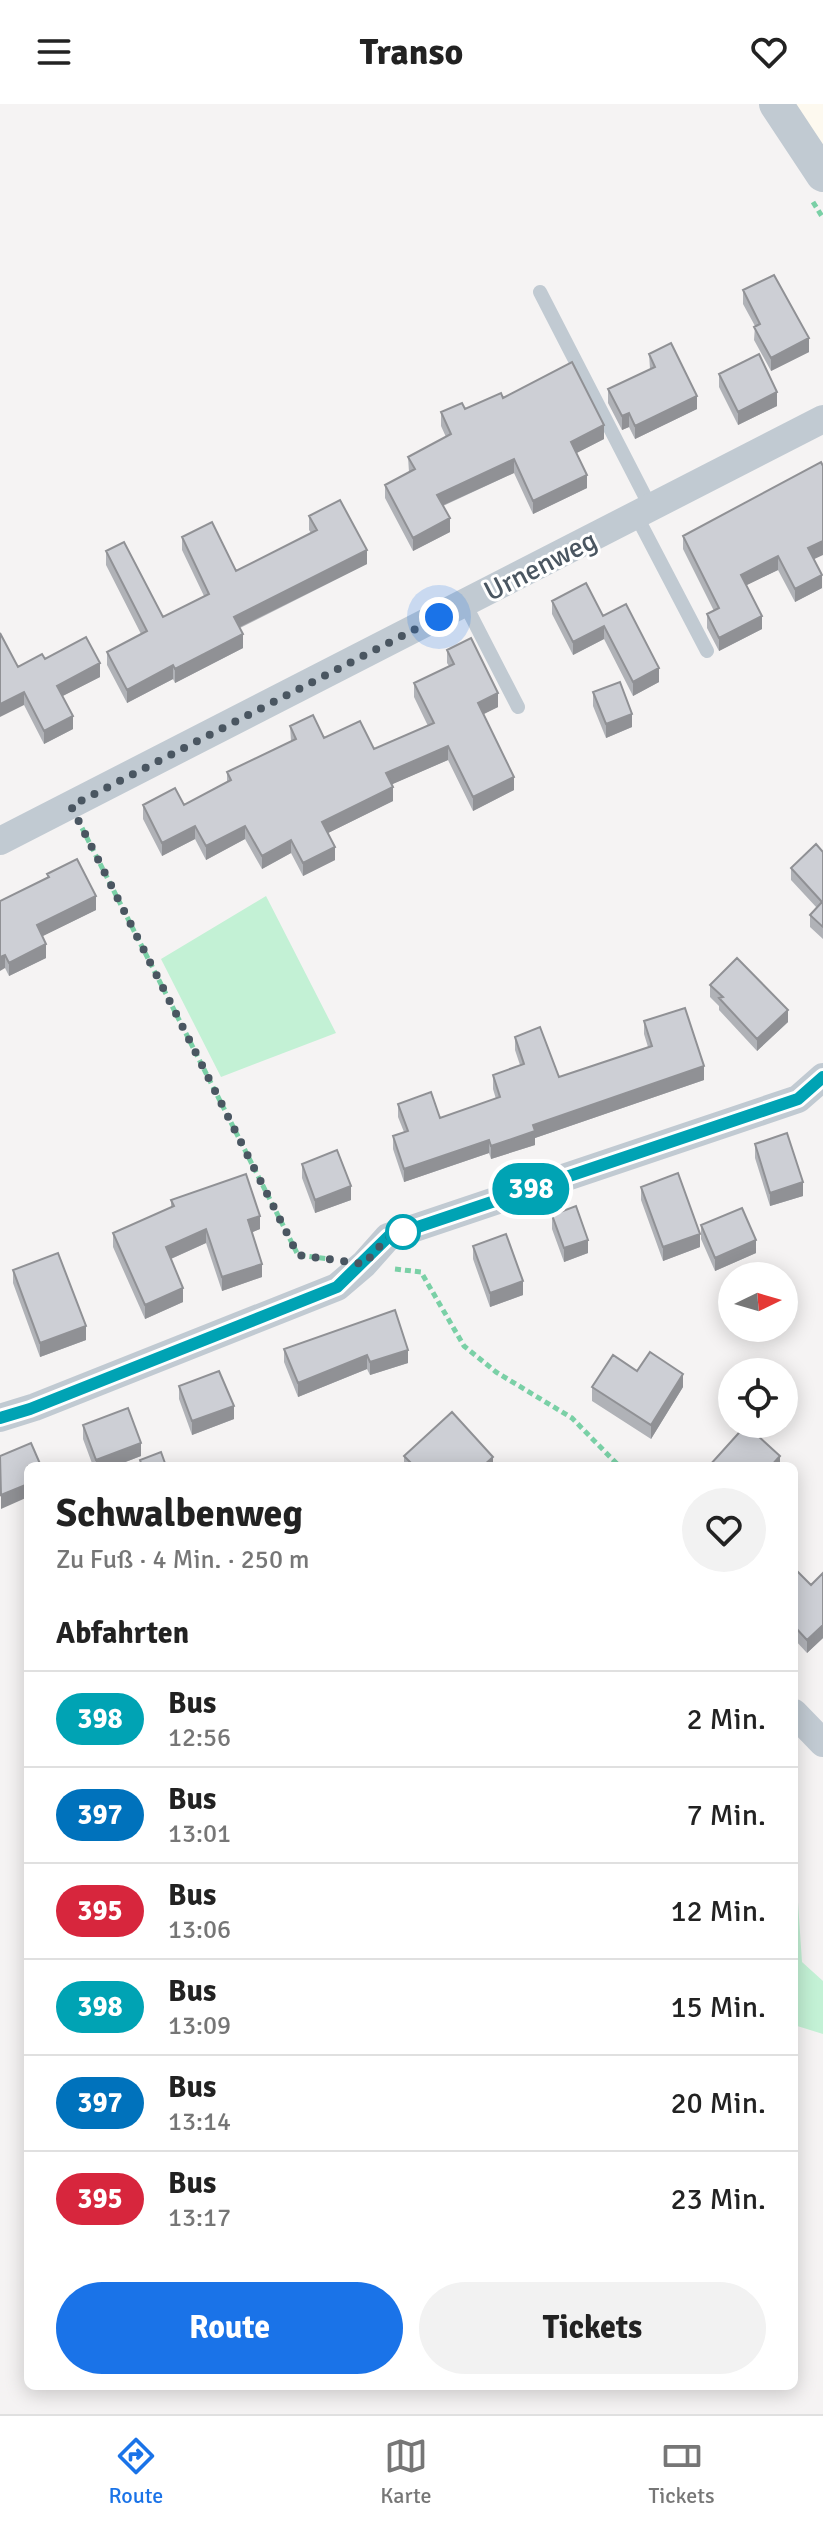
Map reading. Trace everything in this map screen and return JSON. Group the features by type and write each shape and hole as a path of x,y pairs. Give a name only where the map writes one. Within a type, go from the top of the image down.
{"street":[{"path":"776,104 823,175"},
{"name":"Urnenweg","path":"0,841 823,419"},
{"path":"0,1418 30,1409 337,1287 364,1264 388,1237 798,1099 823,1077"},
{"path":"798,1717 823,1743"}],"lane":[{"path":"540,292 707,651"},
{"path":"465,604 518,707"}],"path":[{"path":"71,806 298,1255 421,1272 464,1346 496,1372 572,1418 615,1462"}],"shaded area":[{"path":"793,104 823,104 823,148"}],"green space":[{"path":"266,896 336,1033 221,1077 161,959"},
{"path":"798,1902 802,1962 823,1981 823,2034 798,2026"}],"building":[{"path":"774,275 809,338 771,358 754,327 760,324 743,290"},
{"path":"671,343 697,396 635,426 629,413 622,416 608,389 655,367 649,354"},
{"path":"759,354 777,392 738,412 719,374"},
{"path":"572,362 604,425 571,442 587,475 533,501 514,459 437,495 450,518 413,538 385,485 415,469 408,457 451,434 441,412 462,403 465,409 501,393 503,398"},
{"path":"821,462 823,541 808,548 822,575 795,589 778,556 741,575 762,616 719,638 707,614 719,608 683,536"},
{"path":"340,500 367,550 234,617 243,634 175,669 173,665 127,690 107,652 147,631 106,551 124,542 163,617 209,594 182,537 212,522 236,571 317,530 309,516"},
{"path":"586,583 603,616 626,604 659,668 633,682 604,626 573,642 552,601"},
{"path":"0,633 18,667 42,654 45,659 86,637 100,663 57,686 73,716 44,731 24,692 0,704"},
{"path":"471,638 498,693 478,703 514,777 473,797 448,746 386,773 393,787 322,822 335,847 303,863 291,840 262,856 245,826 206,846 195,826 162,843 143,805 175,788 184,805 231,780 227,772 296,739 290,726 313,715 324,738 360,721 374,749 434,723 414,683 454,664 447,650"},
{"path":"620,682 632,714 606,724 593,692"},
{"path":"816,844 823,852 823,927 810,915 822,902 791,868"},
{"path":"77,859 96,896 37,925 46,944 9,963 5,955 0,957 0,901"},
{"path":"737,958 788,1010 757,1039 710,985"},
{"path":"685,1008 704,1066 533,1125 535,1131 491,1146 489,1140 404,1169 393,1136 408,1131 398,1104 431,1092 440,1118 500,1097 493,1075 524,1064 515,1037 540,1027 559,1077 652,1046 644,1021"},
{"path":"787,1133 803,1182 770,1193 755,1144"},
{"path":"337,1150 351,1186 315,1200 302,1164"},
{"path":"678,1173 700,1234 663,1247 641,1187"},
{"path":"246,1174 260,1216 248,1220 262,1264 222,1277 206,1229 166,1247 183,1288 145,1305 113,1233 174,1206 171,1200"},
{"path":"576,1206 588,1240 564,1248 552,1215"},
{"path":"742,1208 756,1240 715,1258 701,1225"},
{"path":"506,1234 523,1281 490,1293 473,1246"},
{"path":"58,1253 86,1326 40,1343 13,1270"},
{"path":"395,1310 408,1350 370,1362 367,1355 298,1383 284,1349"},
{"path":"650,1352 683,1374 651,1425 592,1387 613,1355 637,1371"},
{"path":"219,1371 234,1406 192,1421 179,1386"},
{"path":"128,1408 141,1443 96,1460 83,1425"},
{"path":"452,1412 493,1457 487,1462 410,1462 404,1456"},
{"path":"734,1438 760,1438 780,1456 775,1462 713,1462"},
{"path":"31,1443 39,1462 24,1462 24,1486 1,1495 0,1456"},
{"path":"161,1452 165,1462 141,1462"},
{"path":"798,1572 811,1585 823,1573 823,1625 807,1640 798,1630"}],"bus line":[{"name":"398","path":"0,1418 30,1409 337,1287 364,1264 388,1237 798,1099 823,1077"}],"route":[{"path":"403,1232 388,1237 364,1264 298,1255 71,806 439,617"}]}
